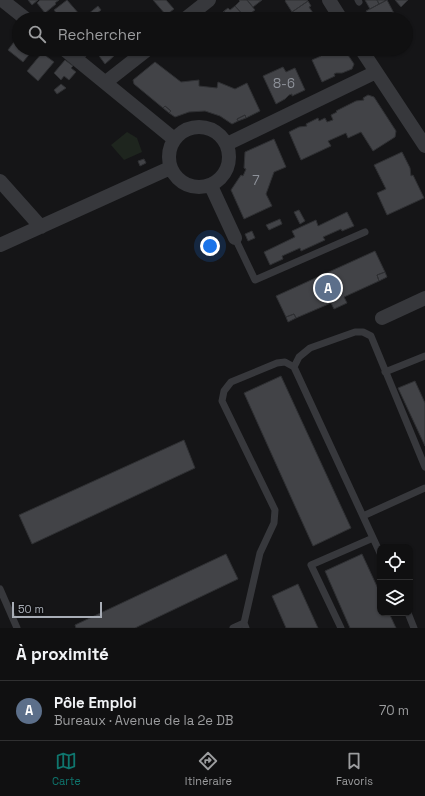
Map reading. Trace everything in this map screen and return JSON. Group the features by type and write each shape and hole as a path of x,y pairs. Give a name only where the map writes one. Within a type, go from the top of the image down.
{"street":[{"path":"2,0 17,12"},
{"path":"194,12 209,0"},
{"path":"329,0 337,12"},
{"path":"73,56 174,140"},
{"path":"106,82 139,56"},
{"path":"366,56 425,146"},
{"path":"227,144 376,72"},
{"path":"202,127 212,129 220,135 227,144 230,160 228,168 224,175 211,186 201,188 191,187 182,183 170,168 168,158 170,148 174,140 182,132 191,128 202,127"},
{"path":"0,245 170,168"},
{"path":"0,181 41,227"},
{"path":"211,186 235,238"},
{"path":"382,318 425,298"}],"lane":[{"path":"235,238 255,280 365,232"},
{"path":"294,366 299,358 310,348 355,332 364,332 371,336 425,467"},
{"path":"386,372 425,356"},
{"path":"233,628 245,626 260,553 274,523 275,510 222,401 224,391 231,382 277,363 285,362 294,366 377,547"},
{"path":"363,516 425,488"},
{"path":"341,628 311,565 373,538"},
{"path":"0,588 17,628"},
{"path":"409,616 414,628"}],"shaded area":[{"path":"127,132 137,138 142,152 124,160 111,145"}],"building":[{"path":"28,0 38,0 32,5"},
{"path":"40,0 59,0 46,12 44,12 37,3"},
{"path":"67,0 77,12 56,12 54,10"},
{"path":"153,0 166,0 174,9 170,12 163,12"},
{"path":"239,0 247,0 255,10 252,12 240,12 235,6 240,1"},
{"path":"247,0 262,0 253,7"},
{"path":"365,0 377,0 379,4 370,9"},
{"path":"377,0 384,0 385,1 379,4"},
{"path":"387,0 393,12 367,12"},
{"path":"395,0 408,0 401,7"},
{"path":"285,1 308,1 292,12"},
{"path":"308,1 311,6 309,7 312,12 292,12"},
{"path":"98,6 101,10 98,12 91,12"},
{"path":"235,6 240,12 224,11 228,8 230,10"},
{"path":"12,45 12,53 8,50"},
{"path":"16,56 28,56 23,62"},
{"path":"40,56 46,56 54,62 38,81 27,71"},
{"path":"99,56 114,56 105,64"},
{"path":"321,56 349,56 354,64 352,69 342,73 336,73 334,74 335,76 322,82 312,60"},
{"path":"65,60 73,66 71,68 76,72 69,80 64,76 61,80 54,73"},
{"path":"155,62 181,82 199,80 199,86 217,88 218,82 235,89 247,83 260,111 246,118 245,115 237,119 238,121 232,124 220,116 205,111 189,112 175,117 169,113 171,111 165,106 163,108 134,84 133,80"},
{"path":"283,67 286,72 295,68 305,90 292,96 292,94 289,95 276,104 263,76"},
{"path":"61,84 66,88 57,94 54,90"},
{"path":"368,95 374,97 396,131 395,137 373,151 361,132 348,138 346,133 328,141 331,146 301,160 289,132 299,127 307,126 306,124 318,118 319,121 325,118 327,122 333,120 331,115 337,112 336,111 356,101 364,100 363,98"},
{"path":"165,106 171,111 169,113 163,108"},
{"path":"245,115 246,118 238,121 237,119"},
{"path":"274,139 286,167 274,172 266,194 272,206 244,219 231,190 241,175 243,176 246,169 244,168 245,152"},
{"path":"402,152 410,168 411,176 413,175 424,198 387,215 377,193 386,189 374,165"},
{"path":"144,159 146,163 140,166 138,161"},
{"path":"299,210 305,221 300,224 294,212"},
{"path":"347,212 354,226 342,231 341,229 323,237 325,240 301,251 300,248 282,256 283,259 270,265 264,252 295,237 292,231 316,220 318,226"},
{"path":"280,219 282,224 269,230 266,225"},
{"path":"252,231 255,238 248,241 245,234"},
{"path":"375,251 385,272 377,275 379,281 344,297 347,303 334,309 331,303 296,318 294,314 286,317 276,296"},
{"path":"385,272 387,277 379,281 377,275"},
{"path":"294,314 296,318 288,322 286,317"},
{"path":"281,376 351,528 313,546 244,393"},
{"path":"415,381 425,403 425,446 398,388"},
{"path":"184,440 195,468 32,544 19,515"},
{"path":"226,554 238,579 135,628 76,628 75,625"},
{"path":"362,554 377,586 377,616 390,616 396,628 350,628 325,571"},
{"path":"298,584 318,628 286,628 272,596"}],"place":[{"name":"Pôle Emploi","path":"328,288"}]}
